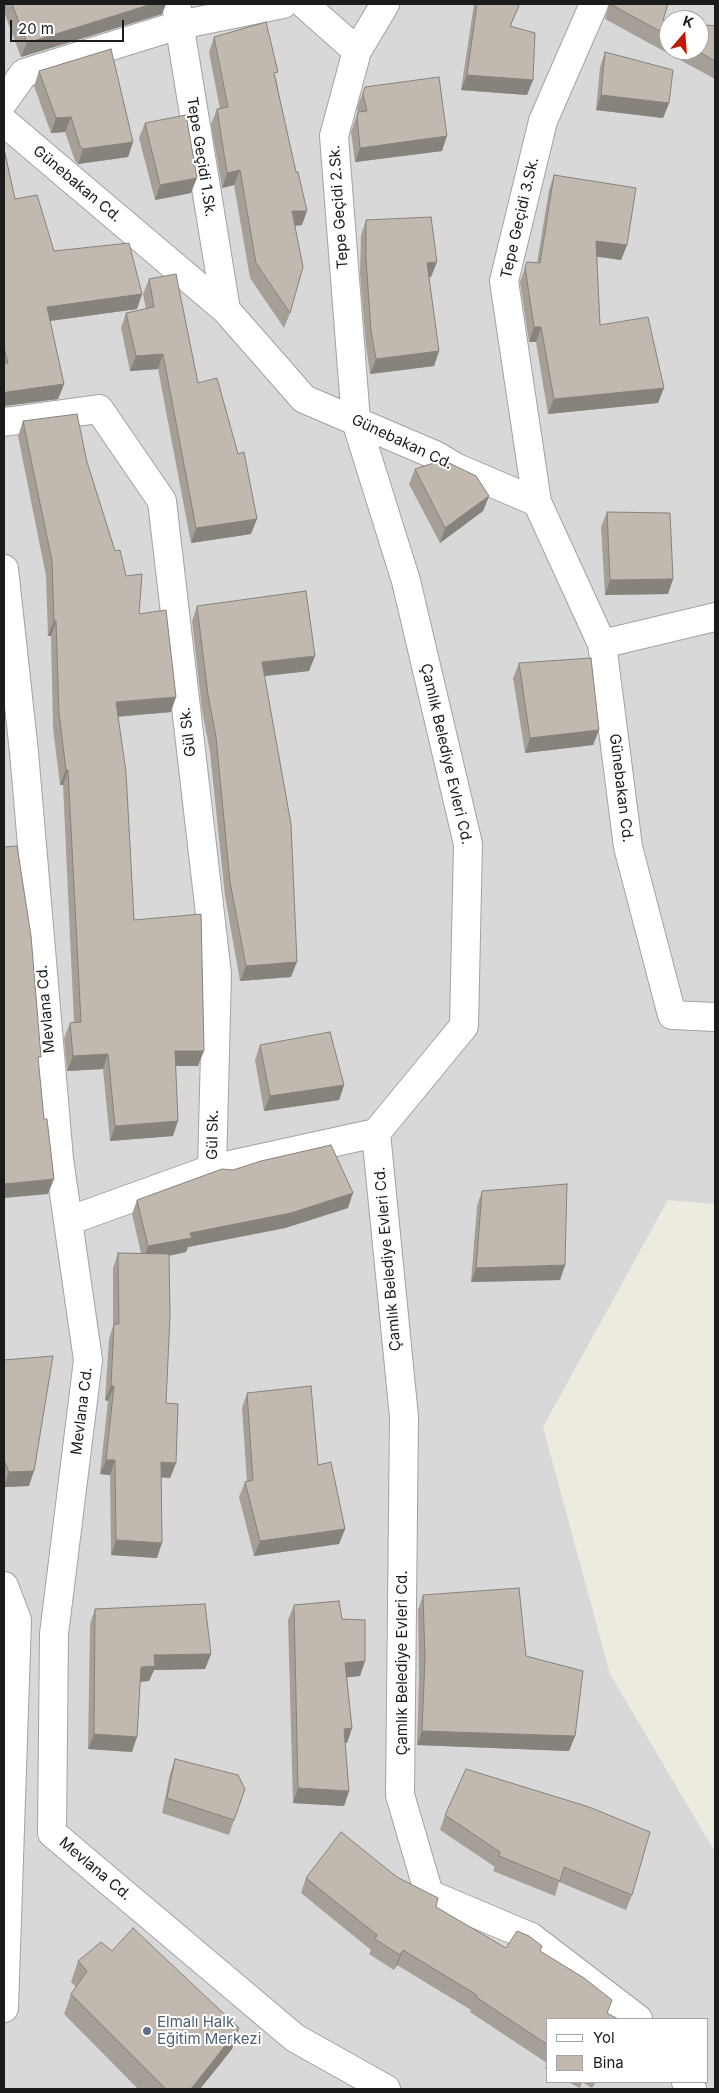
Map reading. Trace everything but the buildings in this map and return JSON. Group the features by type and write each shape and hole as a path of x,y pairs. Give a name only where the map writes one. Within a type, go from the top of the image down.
{"street":[{"path":"4,101 24,73 177,14 283,4"},
{"path":"304,4 357,51"},
{"name":"Tepe Geçidi 2.Sk.","path":"356,421 334,136 357,51 386,4"},
{"name":"Tepe Geçidi 3.Sk.","path":"537,502 504,281 543,121 594,4"},
{"name":"Tepe Geçidi 1.Sk.","path":"177,14 226,310"},
{"name":"Günebakan Cd.","path":"4,122 226,310 304,399 435,455 457,468 537,502 602,644 628,846 672,1015 715,1017"},
{"name":"Gül Sk.","path":"4,422 99,409 162,501 216,974 212,1169"},
{"name":"Çamlık Belediye Evleri Cd.","path":"356,421 406,581 468,844 464,1026 376,1132 404,1416 400,1795 429,1894 531,1936 637,2018"},
{"name":"Mevlana Cd.","path":"4,569 14,753 59,1159 88,1360 54,1634 52,1833 295,2038 386,2089"},
{"path":"602,644 715,617"},
{"path":"68,1221 212,1169 376,1132"},
{"path":"4,1586 17,1620 4,2008"},
{"path":"17,1620 54,1634"}],"shaded area":[{"path":"4,4 715,4 715,1204 668,1200 543,1427 610,1674 715,1852 715,2089 4,2089"}],"place":[{"name":"Elmalı Halk Eğitim Merkezi","path":"147,2031"}]}
